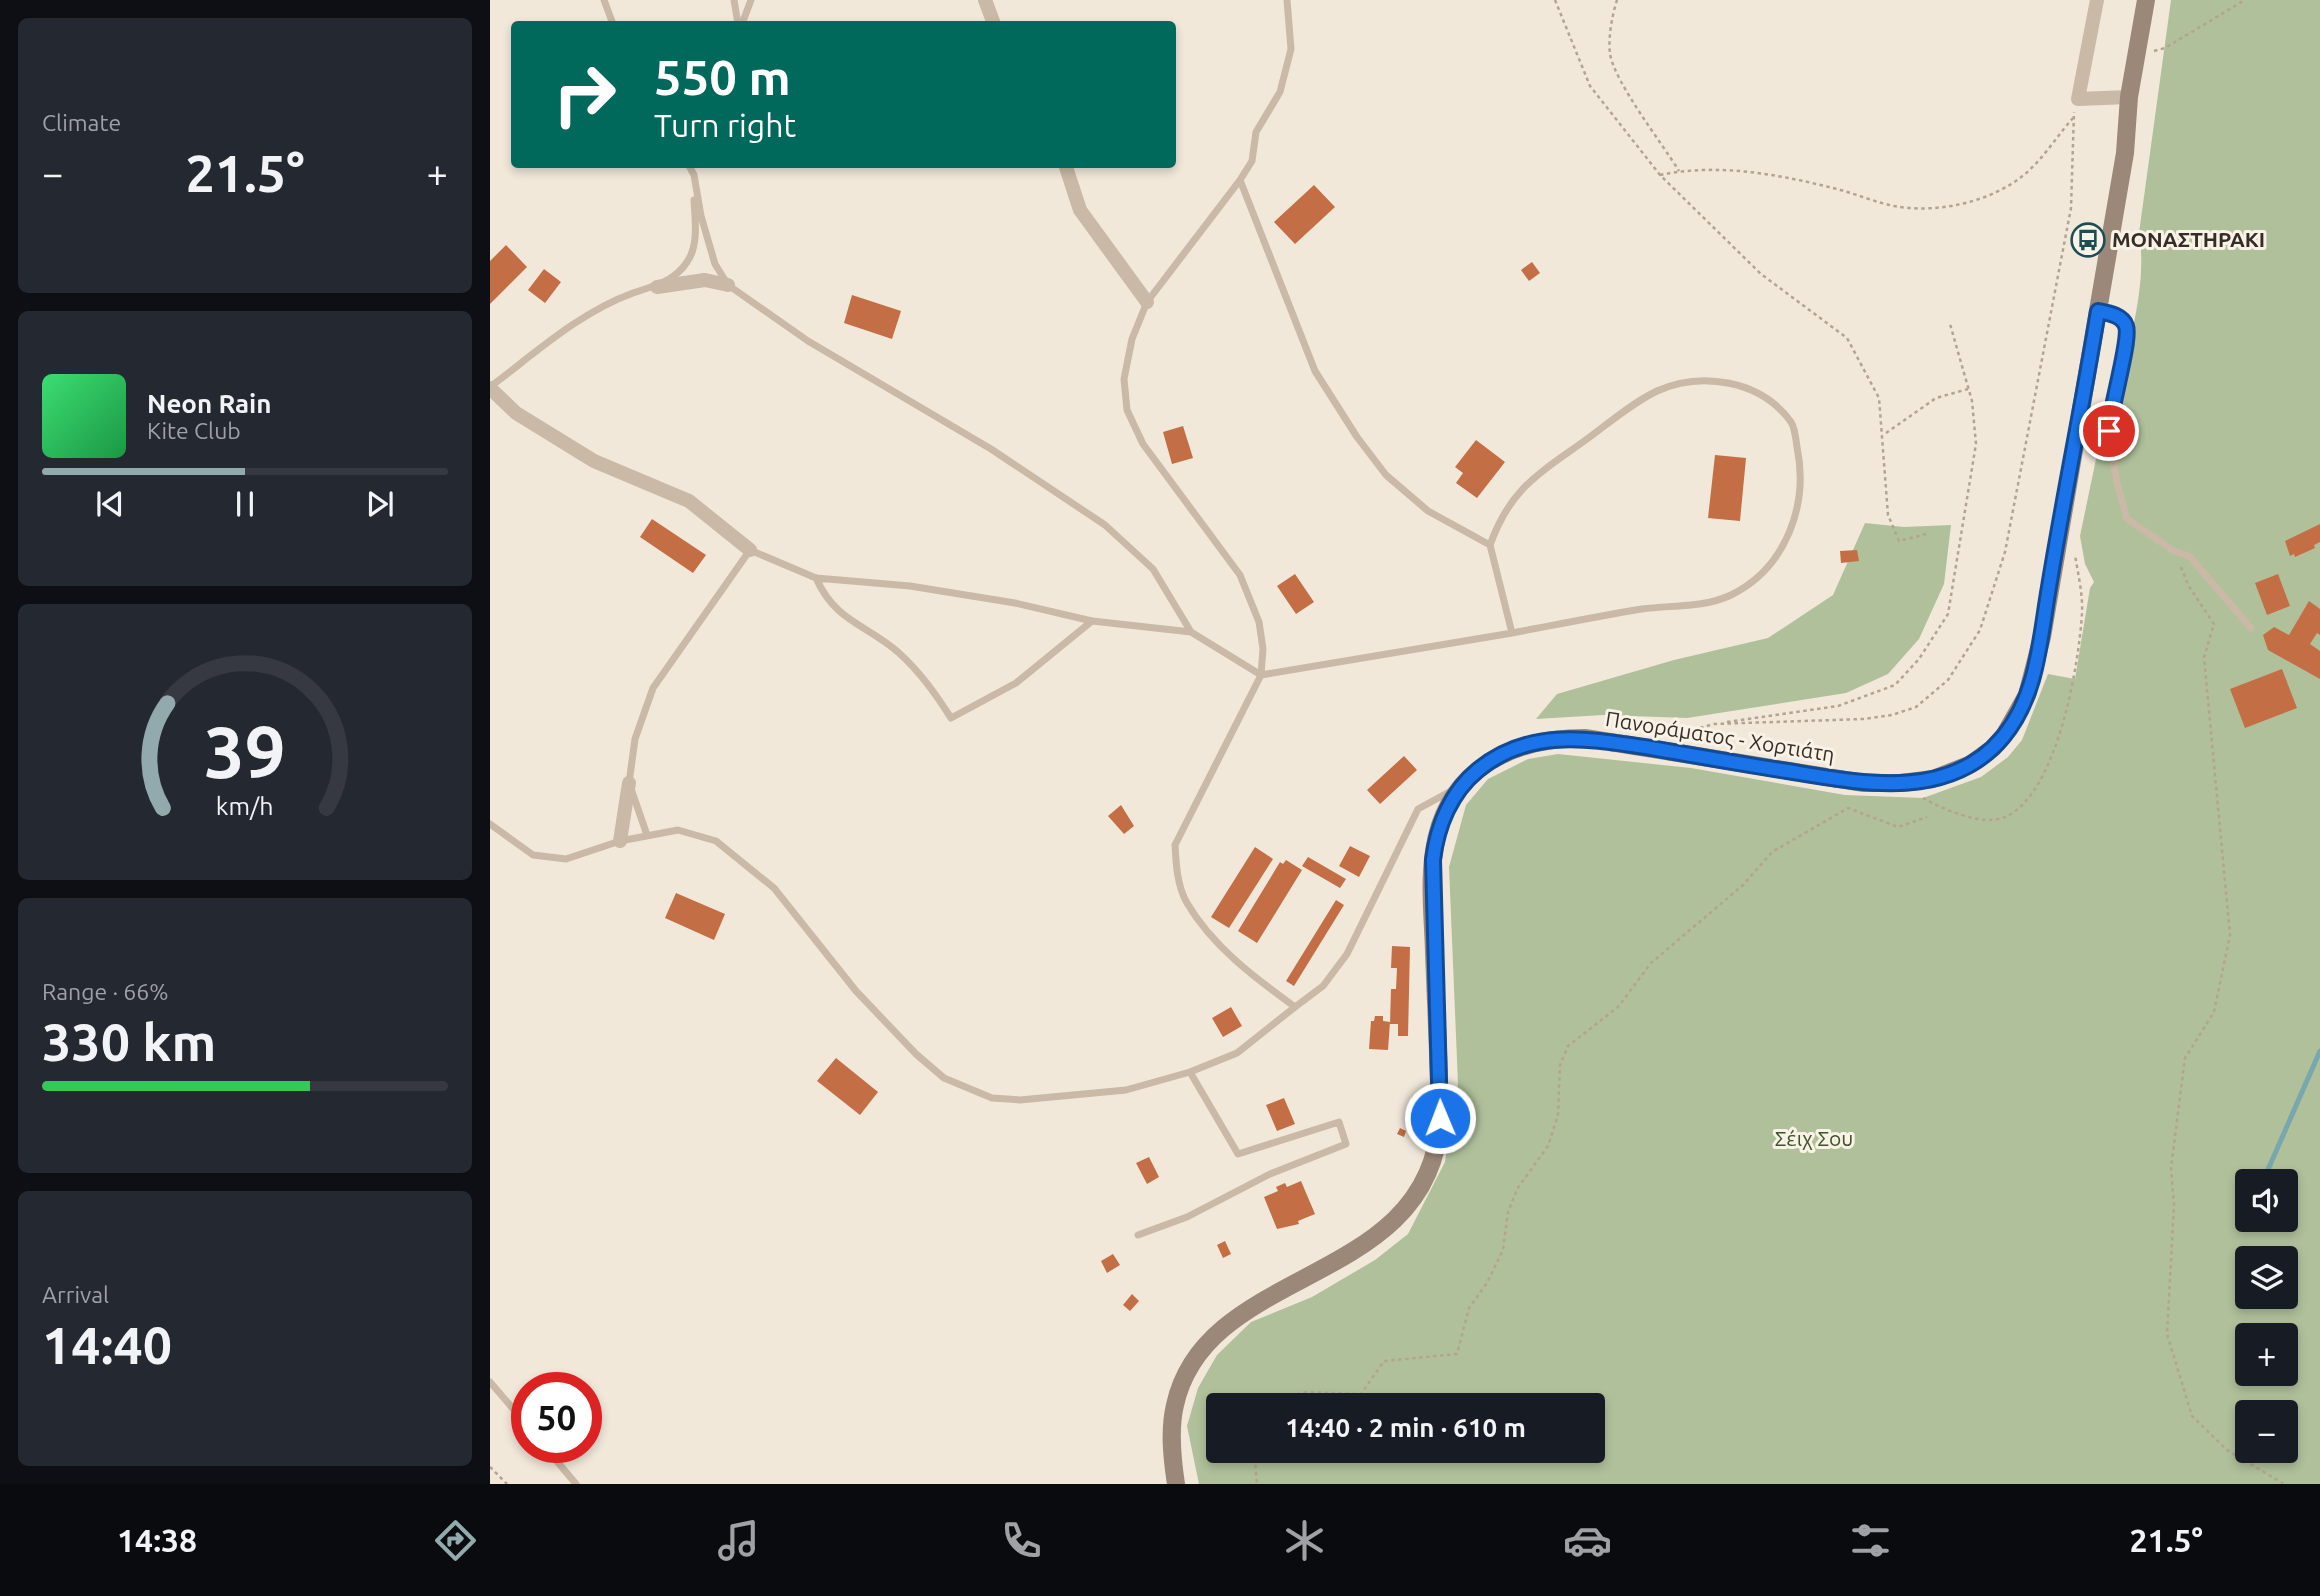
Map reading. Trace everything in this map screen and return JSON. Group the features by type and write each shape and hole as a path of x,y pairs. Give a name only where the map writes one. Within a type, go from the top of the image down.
{"main road":[{"name":"Πανοράματος - Χορτιάτη","path":"1176,1484 1172,1447 1175,1403 1186,1374 1201,1349 1238,1317 1346,1256 1385,1229 1414,1198 1428,1170 1437,1141 1440,1118 1433,860 1440,826 1462,786 1495,758 1521,746 1550,739 1585,738 1878,784 1921,781 1955,772 1993,748 2024,703 2035,667 2098,311 2125,153 2129,97 2146,0"}],"street":[{"path":"985,0 993,21"},
{"path":"2097,0 2078,99 2129,97"},
{"path":"1066,168 1080,210 1147,302"},
{"path":"657,287 705,280 728,285"},
{"path":"490,387 516,413 594,461 689,501 750,550"},
{"path":"620,841 629,783"}],"lane":[{"path":"604,0 612,21"},
{"path":"734,0 739,21"},
{"path":"741,21 751,0"},
{"path":"1287,0 1291,49 1280,92 1256,132 1252,161 1147,302 1132,339 1124,379 1127,410 1143,444 1240,575 1259,622 1263,649 1261,675 1175,845 1176,867 1185,901 1211,935 1252,976 1295,1007"},
{"path":"690,168 715,264 728,285 808,341 991,449 1104,524 1153,569 1191,632"},
{"path":"490,387 567,329 631,294 657,287 680,271 693,251 694,175 697,168"},
{"path":"1240,180 1315,371 1357,437 1387,475 1428,510 1490,545"},
{"path":"2098,311 2115,315 2127,327 2109,431 2117,483 2127,519 2174,551 2189,556 2252,628"},
{"path":"647,835 629,783 635,739 653,688 750,550 816,578 962,594 1092,621 1191,632 1261,675 1512,633 1644,609 1688,606 1730,595 1758,576 1782,551 1794,523 1799,490 1799,458 1792,423 1764,396 1721,380 1691,381 1658,391 1521,488 1502,513 1490,545 1512,633"},
{"path":"816,578 824,596 841,615 895,649 924,676 951,719 1016,683 1092,621"},
{"path":"490,824 533,855 566,859 620,841 678,830 716,841 774,888 856,991 916,1054 944,1077 992,1097 1054,1097 1126,1090 1190,1072 1237,1053 1323,986 1347,954 1418,810 1462,786"},
{"path":"1138,1235 1187,1217 1270,1174 1346,1144 1339,1122 1238,1154 1190,1072"},
{"path":"490,1382 511,1406"},
{"path":"558,1463 576,1484"}],"path":[{"path":"1555,0 1590,86 1660,175 1761,274 1847,338 1879,398 1884,433 1888,515 1899,541 1930,533"},
{"path":"1617,0 1612,18 1611,55 1626,88 1679,171"},
{"path":"2138,50 2165,48 2245,0"},
{"path":"1714,724 1863,719 1916,707 1948,680 1980,630 2005,552 2071,208 2073,118 2078,99"},
{"path":"1660,175 1693,168 1728,170 1833,188 1896,206 1949,206 1986,199 2025,174 2073,118"},
{"path":"1658,749 1674,735 1714,724 1782,717 1838,706 1895,685 1919,659 1948,614 1976,444 1968,389 1950,324"},
{"path":"1884,433 1936,398 1968,389"},
{"path":"2174,551 2188,585 2214,624 2204,657 2230,935 2214,1012 2185,1058 2171,1168 2174,1205 2167,1334 2192,1416 2227,1450 2284,1484"},
{"path":"1362,1393 1384,1361 1457,1354 1469,1308 1487,1283 1503,1250 1508,1212 1517,1189 1548,1146 1558,1115 1560,1065 1568,1046 1618,1007 1651,963 1743,885 1772,852 1848,808 1898,827 1927,817"},
{"path":"1302,1393 1334,1393"},
{"path":"1255,1463 1257,1484"},
{"path":"490,1467 507,1484"}],"green space":[{"name":"Σέιχ Σου","path":"2171,0 2320,0 2320,1484 1199,1484 1187,1426 1198,1388 1217,1355 1251,1322 1312,1297 1375,1260 1408,1234 1445,1162 1458,1084 1449,867 1466,805 1488,779 1528,759 1558,754 1691,768 1845,795 1923,798 1981,777 2008,757 2022,740 2048,674 2075,679 2090,588 2094,582 2085,564 2080,536 2111,387 2122,390 2139,292 2139,233"},
{"path":"1865,523 1904,527 1951,525 1944,584 1919,639 1888,674 1846,693 1687,718 1603,715 1536,719 1557,694 1674,660 1768,638 1833,595"}],"building":[{"path":"1314,185 1335,207 1295,244 1274,222"},
{"path":"506,245 527,267 490,304 490,261"},
{"path":"1532,262 1540,273 1529,281 1521,270"},
{"path":"544,269 561,282 545,303 528,290"},
{"path":"852,295 901,311 892,339 844,323"},
{"path":"1183,426 1193,458 1172,464 1163,432"},
{"path":"1476,440 1505,462 1477,498 1456,483 1463,473 1455,467"},
{"path":"1715,455 1746,458 1740,521 1708,518"},
{"path":"652,519 706,555 693,573 640,537"},
{"path":"2320,524 2320,542 2314,545 2315,548 2295,557 2294,554 2290,556 2285,541"},
{"path":"1857,550 1859,561 1841,563 1840,551"},
{"path":"1295,574 1314,602 1296,614 1277,586"},
{"path":"2278,574 2290,606 2267,615 2255,583"},
{"path":"2309,601 2320,609 2320,635 2317,633 2310,644 2320,651 2320,679 2268,650 2263,635 2274,627 2289,635"},
{"path":"2282,669 2297,708 2245,728 2230,689"},
{"path":"1404,756 1417,770 1380,804 1367,790"},
{"path":"1121,805 1134,826 1124,834 1108,816"},
{"path":"1350,846 1370,856 1359,877 1339,866"},
{"path":"1255,847 1273,859 1229,928 1211,917"},
{"path":"1308,857 1346,879 1340,888 1302,866"},
{"path":"1286,860 1302,870 1257,943 1238,931 1280,862 1283,864"},
{"path":"676,893 725,914 714,940 665,918"},
{"path":"1336,900 1344,905 1294,986 1286,981"},
{"path":"1392,946 1410,947 1408,1036 1398,1036 1398,1024 1390,1024 1391,989 1396,989 1397,968 1391,968"},
{"path":"1231,1007 1242,1026 1223,1037 1212,1018"},
{"path":"1375,1016 1383,1016 1383,1021 1390,1022 1388,1050 1369,1049 1371,1021 1374,1021"},
{"path":"836,1058 878,1092 860,1115 817,1081"},
{"path":"1284,1098 1295,1124 1277,1131 1266,1105"},
{"path":"1400,1128 1406,1131 1404,1137 1397,1134"},
{"path":"1149,1157 1159,1177 1147,1184 1136,1163"},
{"path":"1301,1181 1315,1214 1298,1221 1299,1224 1277,1229 1264,1197 1278,1191 1276,1187 1285,1183 1287,1187"},
{"path":"1225,1241 1231,1254 1223,1258 1217,1245"},
{"path":"1113,1254 1120,1265 1107,1273 1101,1261"},
{"path":"1132,1294 1139,1301 1130,1311 1123,1305"}],"waterway":[{"path":"2268,1169 2320,1051"}],"place":[{"name":"ΜΟΝΑΣΤΗΡΑΚΙ","path":"2088,240"}],"route":[{"path":"1440,1118 1432,908 1433,860 1437,834 1447,810 1472,774 1495,758 1521,746 1563,738 1611,741 1864,783 1911,783 1964,769 1993,748 2005,734 2027,695 2042,637 2098,311 2115,315 2127,327 2125,352 2113,398 2109,431"}]}
